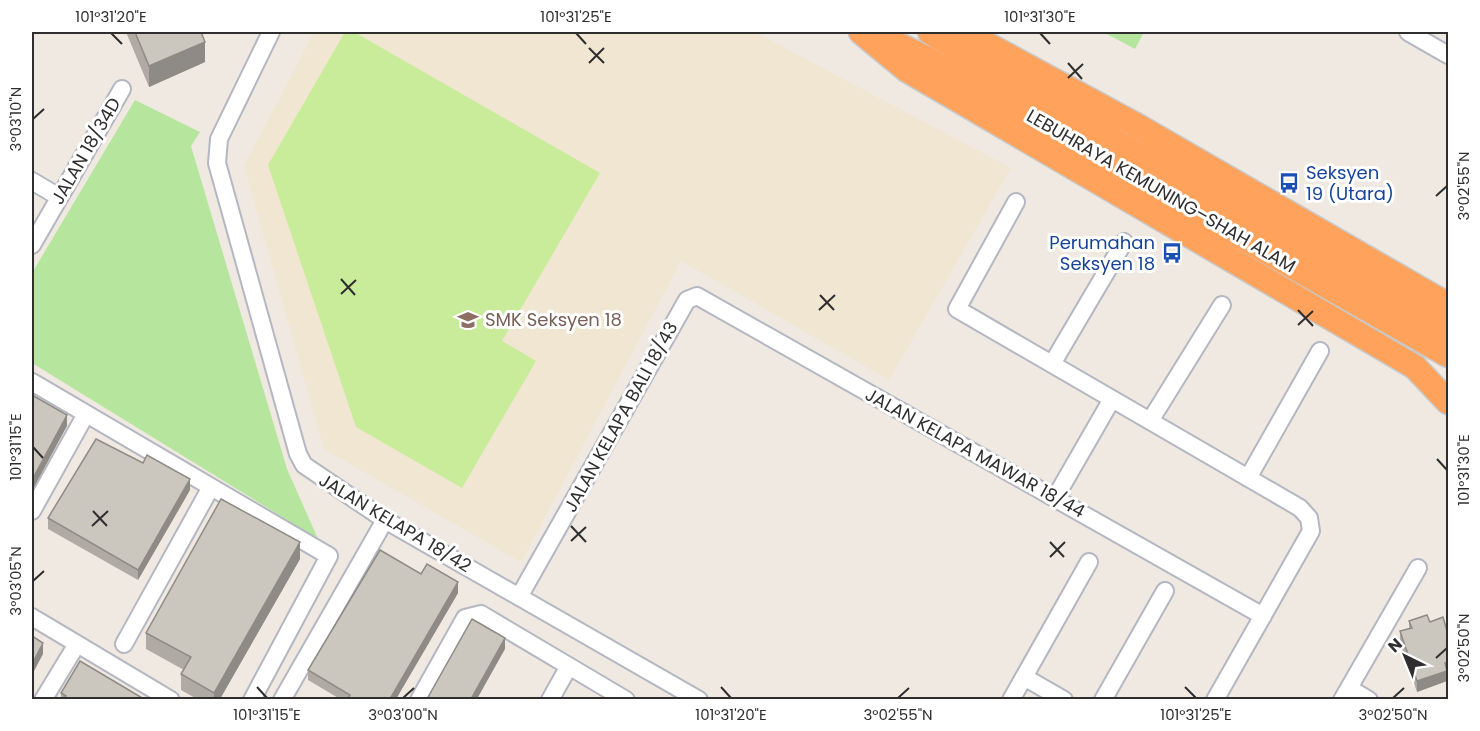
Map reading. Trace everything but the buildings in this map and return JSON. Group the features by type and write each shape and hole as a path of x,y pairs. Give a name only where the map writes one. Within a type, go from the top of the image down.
{"highway":[{"path":"861,32 907,70 1415,367 1449,382"},
{"name":"LEBUHRAYA KEMUNING–SHAH ALAM","path":"871,32 926,58 1449,355"},
{"name":"LEBUHRAYA KEMUNING–SHAH ALAM","path":"930,32 1449,331"},
{"path":"964,32 1093,100 1449,303"},
{"path":"1415,367 1449,402"}],"street":[{"name":"JALAN KELAPA 18/42","path":"271,32 219,139 217,163 298,454 311,472 385,520 688,697"},
{"path":"1408,32 1449,55"},
{"name":"JALAN 18/34D","path":"32,245 122,89"},
{"path":"32,181 59,197"},
{"path":"1016,202 957,309 1300,508 1309,518 1311,531 1215,699"},
{"path":"1052,364 1124,242"},
{"name":"JALAN KELAPA MAWAR 18/44","path":"687,300 697,296 1263,616"},
{"name":"JALAN KELAPA BALI 18/43","path":"519,597 687,300"},
{"path":"1150,421 1222,305"},
{"path":"1248,478 1320,351"},
{"path":"32,382 329,556 252,699"},
{"path":"1055,498 1112,399"},
{"path":"32,511 86,414"},
{"path":"123,644 211,486"},
{"path":"282,699 385,520"},
{"path":"1011,699 1089,562"},
{"path":"1369,699 1346,694 1418,568"},
{"path":"1103,699 1165,591"},
{"path":"419,699 465,618 473,614 481,614 626,699"},
{"path":"32,617 171,699"},
{"path":"43,699 77,644"},
{"path":"550,699 569,666"},
{"path":"1024,677 1064,699"}],"shaded area":[{"name":"SMK Seksyen 18","path":"314,32 755,32 1011,168 889,380 681,261 521,562 324,449 244,166"}],"green space":[{"path":"345,32 354,32 600,173 502,341 536,361 462,488 356,427 268,165"},
{"path":"1103,32 1144,32 1135,49"},
{"path":"135,100 200,132 191,146 287,469 318,539 32,363 32,273"}],"place":[{"name":"Seksyen 19 (Utara)","path":"1289,183"},
{"name":"Perumahan Seksyen 18","path":"1172,253"},
{"name":"SMK Seksyen 18","path":"468,320"}]}
